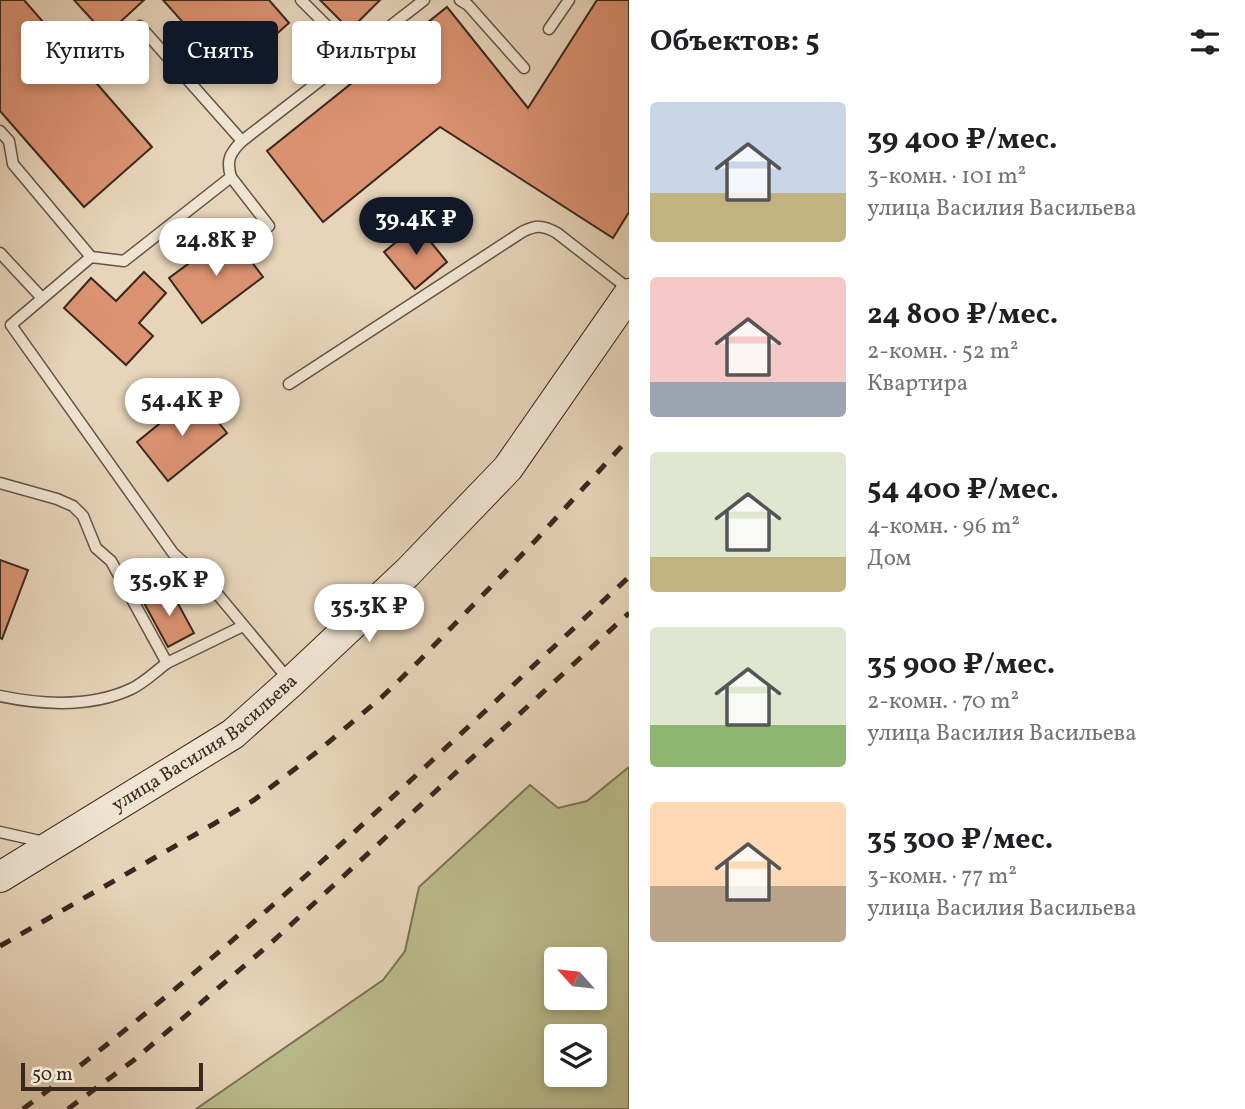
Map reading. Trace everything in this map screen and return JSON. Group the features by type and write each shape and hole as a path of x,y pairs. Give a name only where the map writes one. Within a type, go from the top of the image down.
{"main road":[{"name":"улица Василия Васильева","path":"0,877 233,734 291,682 408,572 508,468 629,292"}],"lane":[{"path":"301,0 322,21"},
{"path":"397,21 424,0"},
{"path":"460,0 468,5 524,68"},
{"path":"550,29 569,0"},
{"path":"149,36 242,141"},
{"path":"269,226 231,177 228,165 230,152 316,84"},
{"path":"0,131 9,141 13,164 91,257 124,261 231,177"},
{"path":"289,384 535,225 557,233 629,292"},
{"path":"0,253 42,298"},
{"path":"0,333 91,257"},
{"path":"11,325 173,553 214,590 291,682"},
{"path":"0,483 57,499 73,506 83,516 96,548 111,561 167,663"},
{"path":"0,695 28,702 81,703 132,689 167,663 243,626"},
{"path":"0,832 54,845"}],"green space":[{"path":"629,767 629,1109 196,1109 383,980 405,951 419,887 530,785 558,808 587,801"}],"building":[{"path":"0,0 24,0 42,21 21,21 21,84 97,84 152,147 84,207 0,111"},
{"path":"74,0 144,0 121,21 93,21"},
{"path":"163,0 269,0 289,23 278,33 278,21 182,21"},
{"path":"320,0 380,0 359,21 341,21"},
{"path":"597,0 629,0 629,212 613,238 440,127 323,222 267,151 351,84 441,84 441,21 430,21 447,7 528,108"},
{"path":"417,225 447,262 415,289 384,252"},
{"path":"230,233 263,277 202,323 169,278"},
{"path":"144,272 166,293 139,323 153,336 126,365 64,308 91,278 116,301"},
{"path":"196,394 227,433 168,481 137,442"},
{"path":"0,560 28,570 2,639 0,638"},
{"path":"170,589 194,633 168,647 144,603"}],"railway":[{"path":"0,946 254,800 317,752 382,697 418,662 536,540 629,438"},
{"path":"23,1109 103,1048 258,918 408,783 629,577"},
{"path":"68,1109 134,1060 271,943 629,613"}]}
